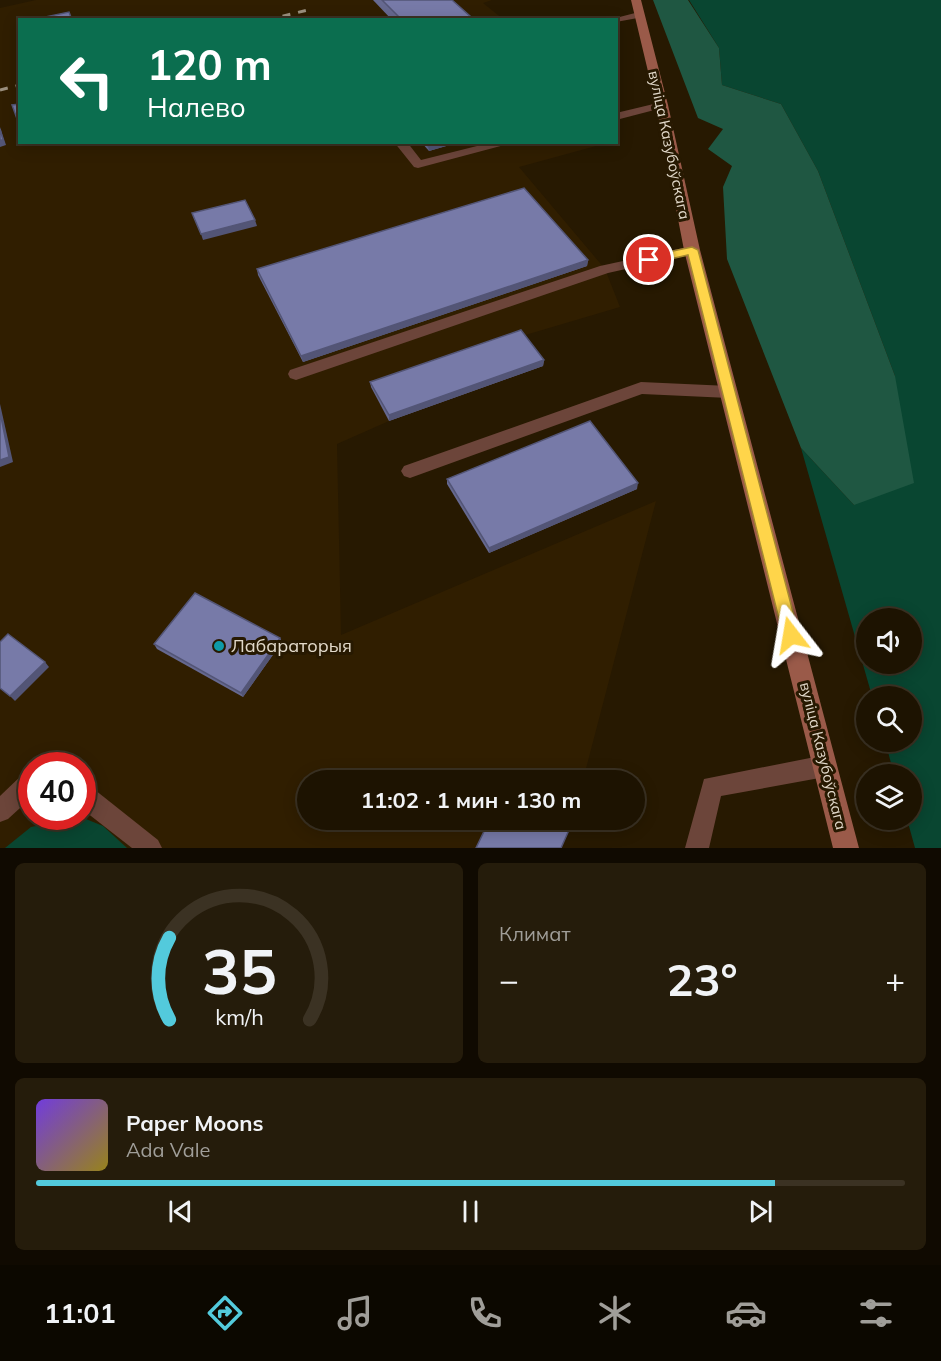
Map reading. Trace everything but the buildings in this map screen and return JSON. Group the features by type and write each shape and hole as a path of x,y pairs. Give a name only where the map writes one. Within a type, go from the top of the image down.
{"street":[{"name":"вуліца Казубоўскага","path":"638,7 662,105 692,250 846,848"}],"lane":[{"path":"617,18 638,7"},
{"path":"618,116 662,105"},
{"path":"402,144 418,164 502,144"},
{"path":"296,374 605,269 692,250"},
{"path":"410,471 641,388 729,392"},
{"path":"697,848 712,787 825,766"},
{"path":"0,811 18,794"},
{"path":"96,805 150,848"}],"shaded area":[{"path":"36,0 492,0 483,3 502,18 18,18 18,144 603,144 519,167 605,269 620,307 522,336 543,366 389,421 337,444 341,635 656,501 586,770 297,770 297,830 569,830 562,848 0,848 0,8"}],"green space":[{"path":"653,0 688,0 719,48 722,85 781,104 818,171 895,376 914,483 854,505 801,448 727,259 723,187 732,166 708,149 723,129 698,118"},
{"path":"689,0 941,0 941,848 915,848 910,830 922,830 922,764 891,764 888,752 922,752 922,686 869,686 866,674 922,674 922,608 856,608 856,640 801,448 854,505 895,376 818,171 781,104 722,85 719,48"},
{"path":"96,823 103,826 127,848 5,848 27,830 96,830"}],"railway":[{"path":"275,18 312,9"},
{"path":"0,90 18,86"}],"place":[{"name":"Лабараторыя","path":"219,646"}],"route":[{"path":"649,260 692,250 791,635"}]}
